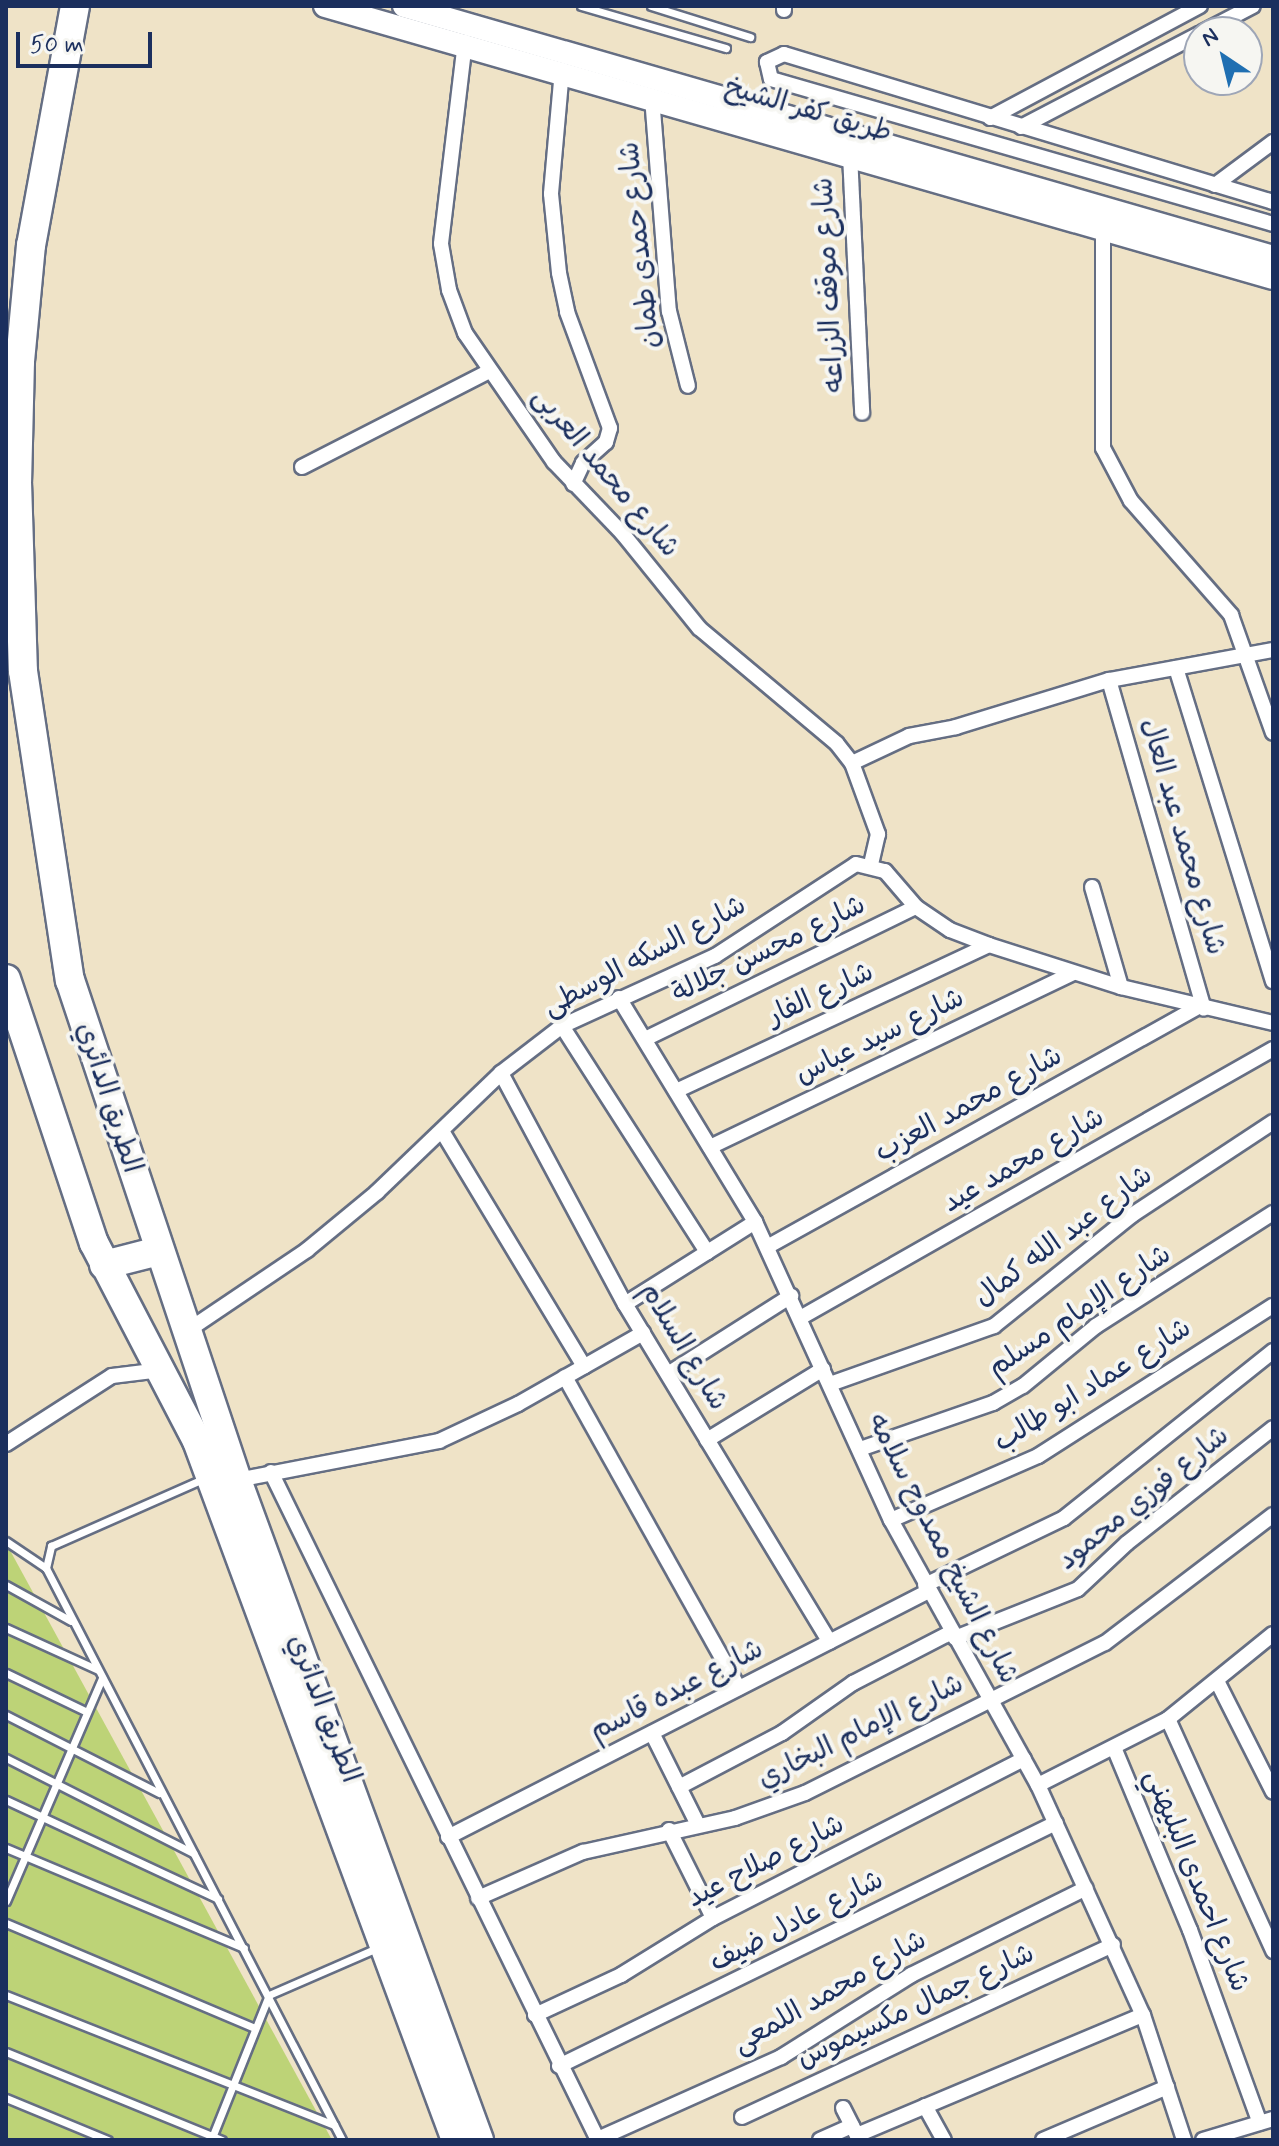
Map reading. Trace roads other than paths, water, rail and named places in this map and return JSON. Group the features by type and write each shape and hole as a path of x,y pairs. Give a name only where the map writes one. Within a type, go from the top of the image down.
{"highway":[{"name":"الطريق الدائري","path":"75,6 33,230 20,361 17,482 23,671 70,980 187,1331 223,1478 479,2140"},
{"name":"الطريق الدائري","path":"6,979 104,1265 223,1478"},
{"path":"104,1265 159,1251"},
{"name":"الطريق الدائري","path":"262,1580 384,1945 456,2140"}],"street":[{"name":"طريق كفر الشيخ","path":"325,6 465,42 652,97 828,138 1273,257"},
{"name":"طريق كفر الشيخ","path":"404,6 828,138 850,154 1273,277"},
{"path":"990,118 1199,6"},
{"path":"1234,16 1253,6"},
{"name":"شارع محمد العربى","path":"465,42 441,244 449,290 465,333 573,484 623,534 710,640 818,727 852,763 878,834 871,865"},
{"path":"1021,127 1183,42"},
{"path":"1273,202 784,54 771,57 766,68 771,79 1273,224"},
{"path":"562,70 552,155 557,260 567,312 610,428 606,442 583,463 573,484"},
{"name":"شارع حمدى طمان","path":"652,97 669,311 688,386"},
{"path":"1215,185 1273,142"},
{"name":"شارع موقف الزراعه","path":"850,154 862,413"},
{"path":"1103,228 1103,448 1131,501 1231,615 1248,655 1273,733"},
{"path":"302,467 490,371"},
{"path":"852,763 909,736 972,723 1109,680 1273,650"},
{"path":"1176,668 1273,981"},
{"name":"شارع محمد عبد العال","path":"1109,680 1200,1009"},
{"path":"871,865 885,871 916,907 950,930 1121,987 1200,1009 1273,1023"},
{"name":"شارع السكه الوسطى","path":"187,1331 307,1250 442,1131 501,1073 562,1026 704,962 843,871 871,865"},
{"path":"1092,887 1121,987"},
{"name":"شارع محسن جلالة","path":"645,1039 916,907"},
{"name":"شارع الفار","path":"676,1091 989,945"},
{"name":"شارع سيد عباس","path":"710,1147 1073,973"},
{"name":"شارع الشيخ ممدوح سلامه","path":"619,998 755,1222 891,1520 1038,1785 1143,2015 1184,2140"},
{"name":"شارع محمد العزب","path":"767,1247 1200,1009"},
{"path":"562,1026 707,1252"},
{"name":"شارع محمد عيد","path":"800,1318 1273,1049"},
{"name":"شارع السلام","path":"501,1073 625,1304 830,1642"},
{"name":"شارع عبد الله كمال","path":"830,1384 994,1326 1132,1215 1273,1122"},
{"path":"442,1131 584,1366"},
{"name":"شارع الإمام مسلم","path":"860,1449 993,1403 1023,1386 1096,1326 1273,1213"},
{"path":"625,1304 755,1222"},
{"path":"668,1374 791,1296"},
{"name":"شارع عماد ابو طالب","path":"891,1520 1038,1456 1273,1306"},
{"path":"223,1478 439,1441 643,1333"},
{"name":"شارع عبده قاسم","path":"448,1837 830,1642 1064,1518 1273,1351"},
{"path":"707,1440 823,1369"},
{"path":"6,1444 112,1376 162,1370"},
{"path":"565,1377 739,1688"},
{"name":"شارع فوزي محمود","path":"679,1787 782,1733 853,1683 954,1635 1078,1589 1273,1428"},
{"path":"271,1472 559,2066 598,2140"},
{"name":"شارع الإمام البخاري","path":"478,1898 583,1852 698,1825 805,1793 1131,1627 1273,1515"},
{"path":"1038,1785 1115,1750 1168,1719 1273,1634"},
{"path":"1217,1681 1273,1792"},
{"path":"1168,1719 1273,1951"},
{"path":"652,1733 698,1825"},
{"name":"شارع احمدى البليهني","path":"1115,1750 1267,2121"},
{"name":"شارع صلاح عيد","path":"535,2015 621,1975 713,1918 1024,1759"},
{"name":"شارع عادل ضيف","path":"559,2066 1056,1823"},
{"path":"669,1830 713,1918"},
{"name":"شارع محمد اللمعى","path":"598,2140 781,2057 911,1975 1086,1888"},
{"name":"شارع جمال مكسيموس","path":"742,2117 1113,1945"},
{"path":"820,2140 856,2133 1143,2015"},
{"path":"1043,2140 1167,2087"},
{"path":"925,2106 944,2140"},
{"path":"843,2108 856,2133"},
{"path":"1203,2140 1267,2121"}],"lane":[{"path":"581,6 726,48"},
{"path":"651,6 750,37"},
{"path":"46,1568 48,1551 61,1540 223,1478"},
{"path":"6,1541 46,1568 342,2140"},
{"path":"6,1585 73,1622"},
{"path":"6,1628 100,1674"},
{"path":"6,1673 85,1711"},
{"path":"6,1901 100,1674"},
{"path":"6,1715 161,1794"},
{"path":"6,1758 193,1853"},
{"path":"6,1800 218,1899"},
{"path":"6,1848 244,1948"},
{"path":"6,1923 255,2028"},
{"path":"212,2138 269,1995 384,1945"},
{"path":"6,1995 334,2125"},
{"path":"6,2052 222,2140"},
{"path":"6,2098 108,2140"}]}
